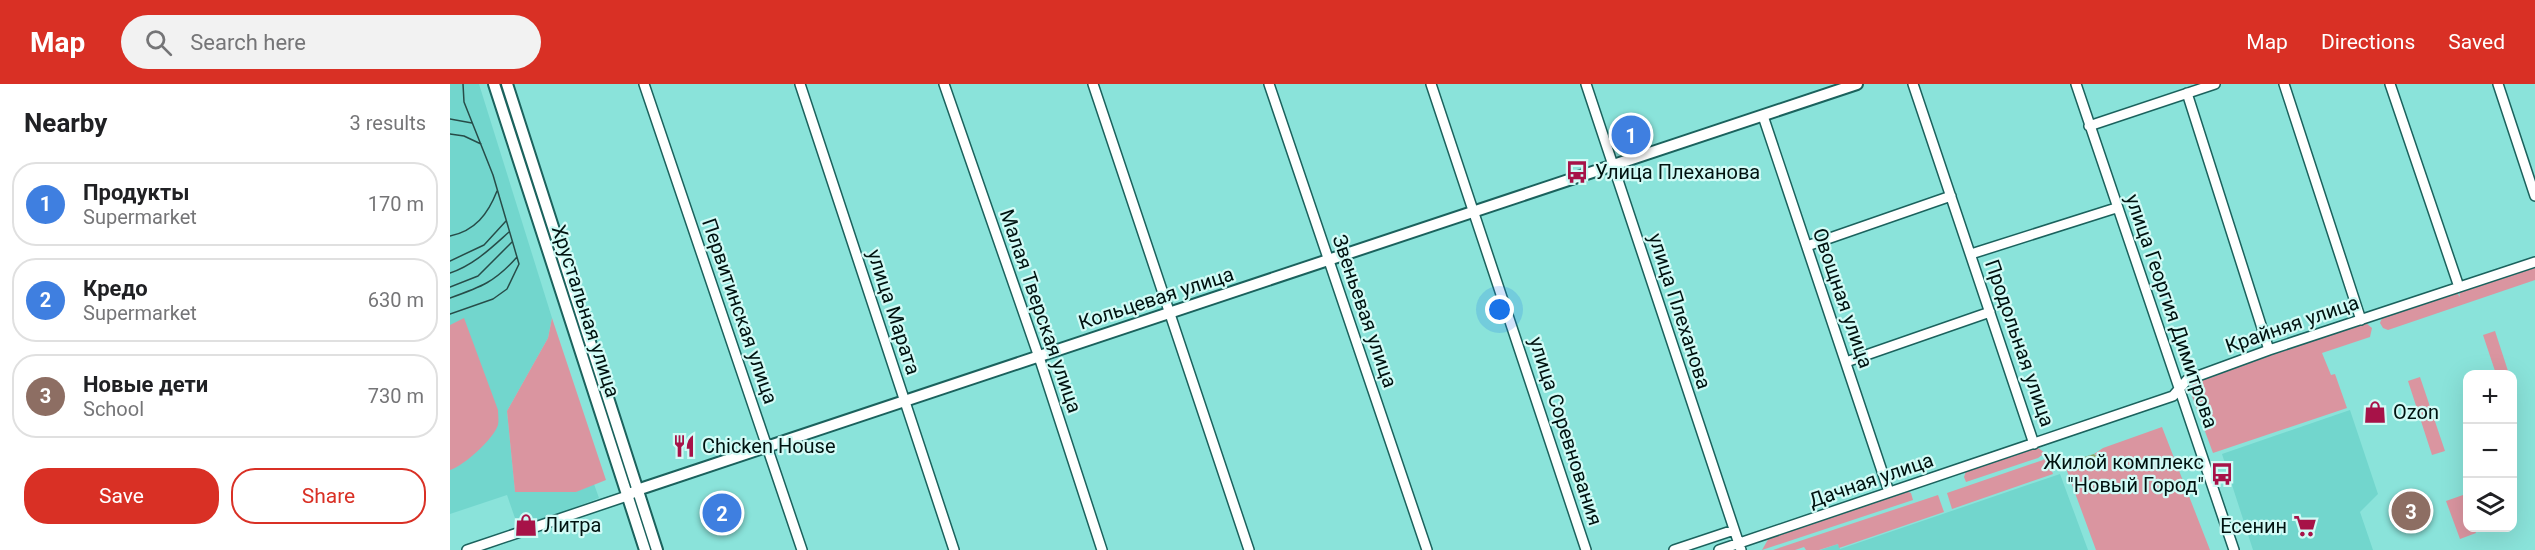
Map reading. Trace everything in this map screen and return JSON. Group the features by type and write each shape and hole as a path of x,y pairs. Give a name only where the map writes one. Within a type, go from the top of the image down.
{"main road":[{"name":"Хрустальная улица","path":"494,84 632,493 657,550"},
{"name":"Хрустальная улица","path":"507,84 632,493 645,550"},
{"name":"Кольцевая улица","path":"632,493 1763,116 1834,88 1857,84"}],"street":[{"name":"Первитинская улица","path":"644,84 802,550"},
{"name":"улица Марата","path":"800,84 954,550"},
{"name":"Малая Тверская улица","path":"944,84 1039,356 1102,550"},
{"path":"1093,84 1249,550"},
{"name":"Звеньевая улица","path":"1269,84 1427,550"},
{"name":"улица Соревнования","path":"1431,84 1587,550"},
{"name":"улица Плеханова","path":"1586,84 1739,547"},
{"name":"Продольная улица","path":"1913,84 2034,444"},
{"name":"улица Георгия Димитрова","path":"2076,84 2116,208 2180,387 2234,550"},
{"path":"2090,126 2215,84"},
{"path":"2284,84 2361,320"},
{"path":"2390,84 2459,287"},
{"path":"2498,84 2535,196"},
{"path":"2187,93 2269,350"},
{"name":"Овощная улица","path":"1763,116 1889,492"},
{"path":"1807,246 1951,196"},
{"name":"Продольная улица","path":"1971,254 2116,208"},
{"name":"Крайняя улица","path":"2034,444 2173,396 2187,380 2269,350 2535,262"},
{"path":"1846,362 1990,312"},
{"name":"Дачная улица","path":"1719,550 1739,547 1889,492 2034,444"},
{"name":"Кольцевая улица","path":"467,550 632,493"},
{"path":"1674,550 1734,530"}],"shaded area":[{"path":"450,84 479,84 552,318 548,338 507,411 515,492 575,492 594,484 599,498 522,528 517,524 507,495 450,514"},
{"path":"2535,266 2535,280 2388,330 2380,323 2382,318 2457,293 2460,297 2459,292"},
{"path":"464,318 498,410 498,423 491,437 478,451 450,470 450,325"},
{"path":"552,318 606,480 576,492 515,492 507,411 548,338"},
{"path":"2366,323 2372,328 2370,337 2322,353 2331,375 2335,374 2347,408 2213,453 2189,388 2198,380"},
{"path":"2495,331 2508,370 2495,370 2483,335"},
{"path":"2420,377 2445,451 2432,455 2408,381"},
{"path":"2350,410 2378,494 2360,512 2373,550 2253,550 2222,454"},
{"path":"2162,427 2210,550 2096,550 2064,463 2071,461 2070,465 2097,455 2094,454 2103,448"},
{"path":"2037,447 2045,453 2038,458 1966,482 1964,477 1966,471"},
{"path":"2094,454 2099,459 2096,466 2073,471 2070,468 2071,461"},
{"path":"2047,456 2053,474 1952,509 1947,493 2043,460"},
{"path":"2060,474 2088,550 1820,550 1838,544 1840,549"},
{"path":"1906,491 1911,493 1913,500 1762,550 1770,536"},
{"path":"1938,495 1944,512 1839,548 1838,544 1819,550 1806,550 1804,547 1795,550 1773,550"},
{"path":"2463,495 2463,532 2476,533 2460,539 2446,501"}],"tram line":[{"path":"450,314 493,299 507,289 519,264 493,175 464,102 463,84"},
{"path":"450,119 472,123"},
{"path":"450,134 464,136 481,144"},
{"path":"450,236 467,230 480,220 497,191"},
{"path":"450,261 484,245 506,221"},
{"path":"450,273 474,261 509,232"},
{"path":"450,287 478,276 512,242"},
{"path":"450,298 487,283 517,257"}],"place":[{"name":"Продукты","path":"1631,135"},
{"name":"Улица Плеханова","path":"1577,172"},
{"name":"Ozon","path":"2375,412"},
{"name":"Chicken House","path":"684,446"},
{"name":"Жилой комплекс \"Новый Город\"","path":"2222,474"},
{"name":"Новые дети","path":"2411,511"},
{"name":"Кредо","path":"722,513"},
{"name":"Литра","path":"526,525"},
{"name":"Есенин","path":"2305,526"}]}
